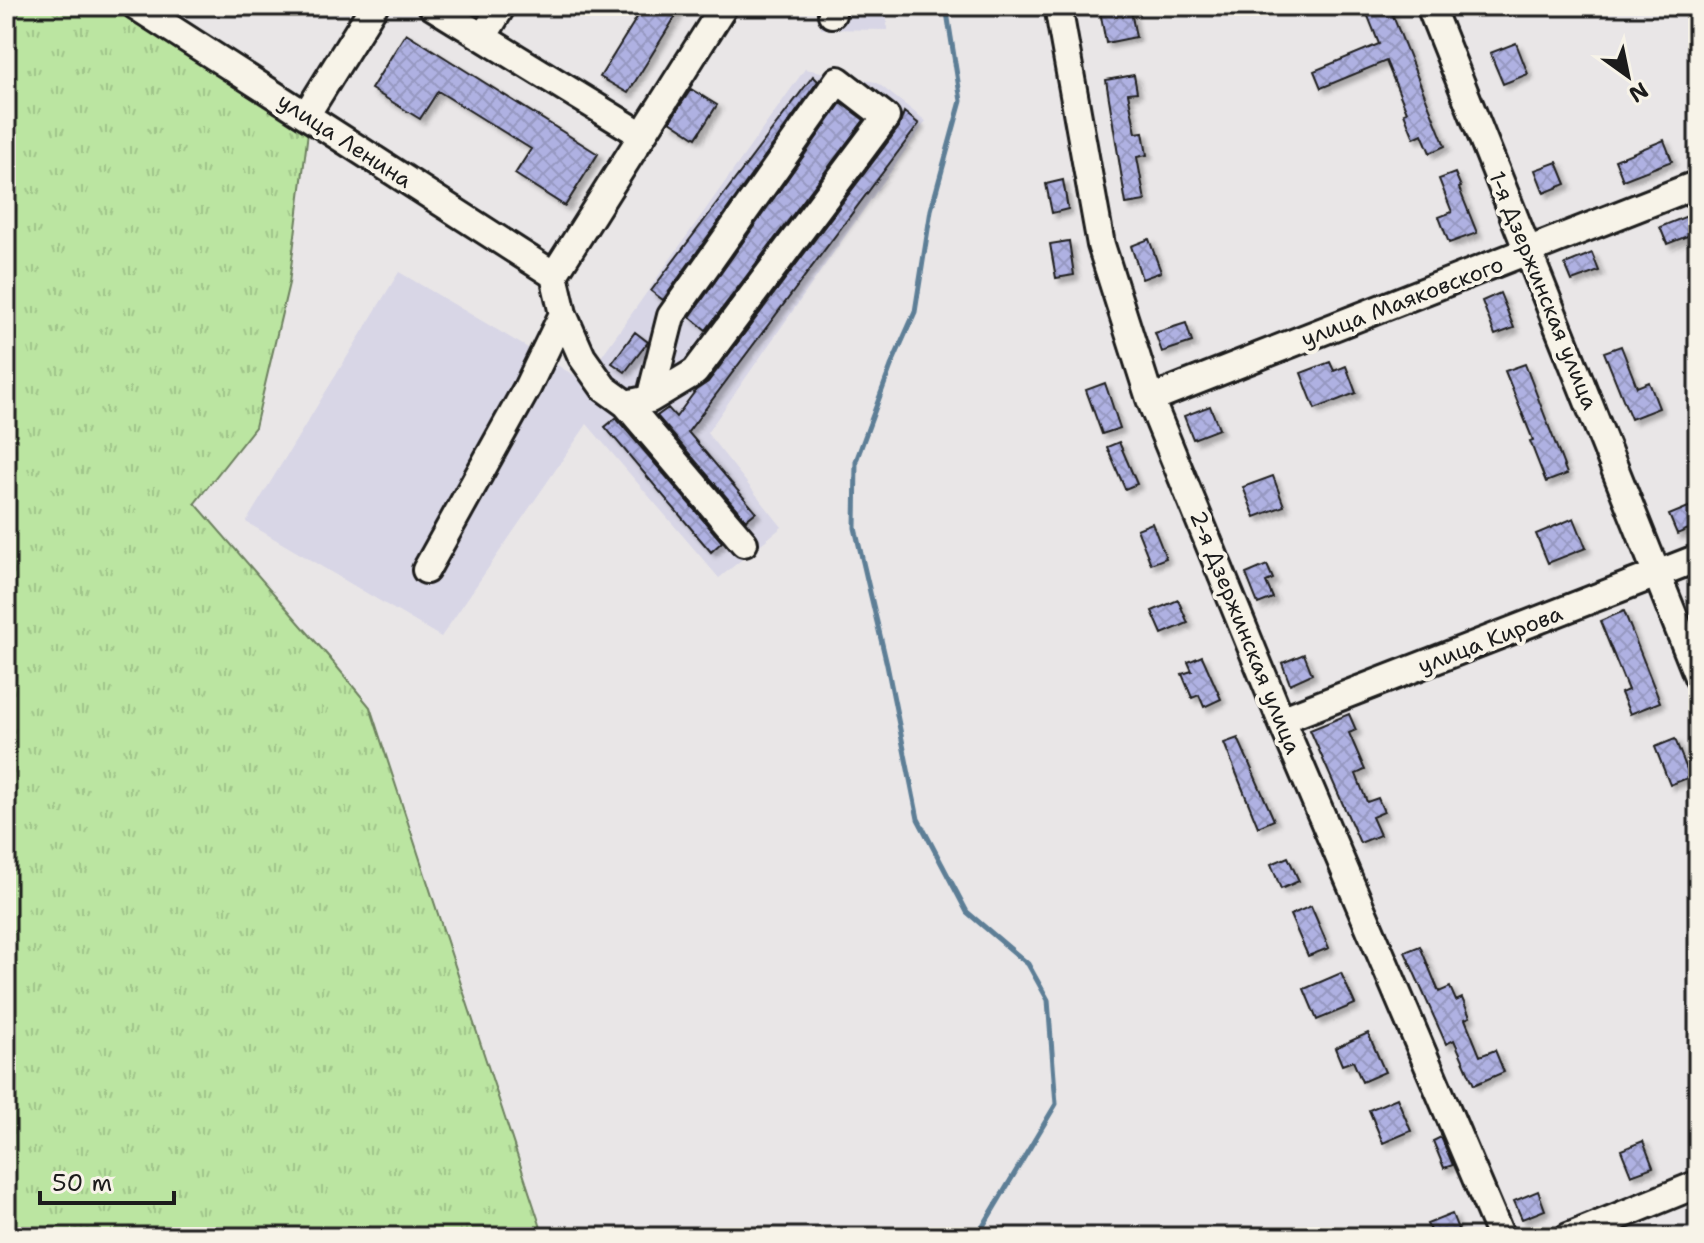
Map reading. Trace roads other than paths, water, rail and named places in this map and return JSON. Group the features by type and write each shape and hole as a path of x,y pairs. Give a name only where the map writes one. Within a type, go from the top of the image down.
{"street":[{"name":"улица Ленина","path":"136,6 554,275"},
{"path":"306,115 374,6"},
{"path":"432,6 642,135"},
{"path":"483,37 502,6"},
{"path":"724,6 554,275 563,314 582,357 604,388 638,402 744,543"},
{"name":"2-я Дзержинская улица","path":"1058,6 1101,245 1150,399 1281,720 1501,1237"},
{"name":"1-я Дзержинская улица","path":"1430,6 1698,677"},
{"path":"838,80 886,117 695,372 638,402 671,316 838,80"},
{"name":"улица Маяковского","path":"1150,399 1698,184"},
{"path":"426,570 527,388 563,314"},
{"name":"улица Кирова","path":"1281,720 1698,558"},
{"path":"1568,1237 1698,1184"}],"waterway":[{"path":"946,6 961,101 931,210 915,312 891,366 856,461 855,528 918,819 967,912 1028,964 1048,1000 1056,1104 978,1237"}]}
